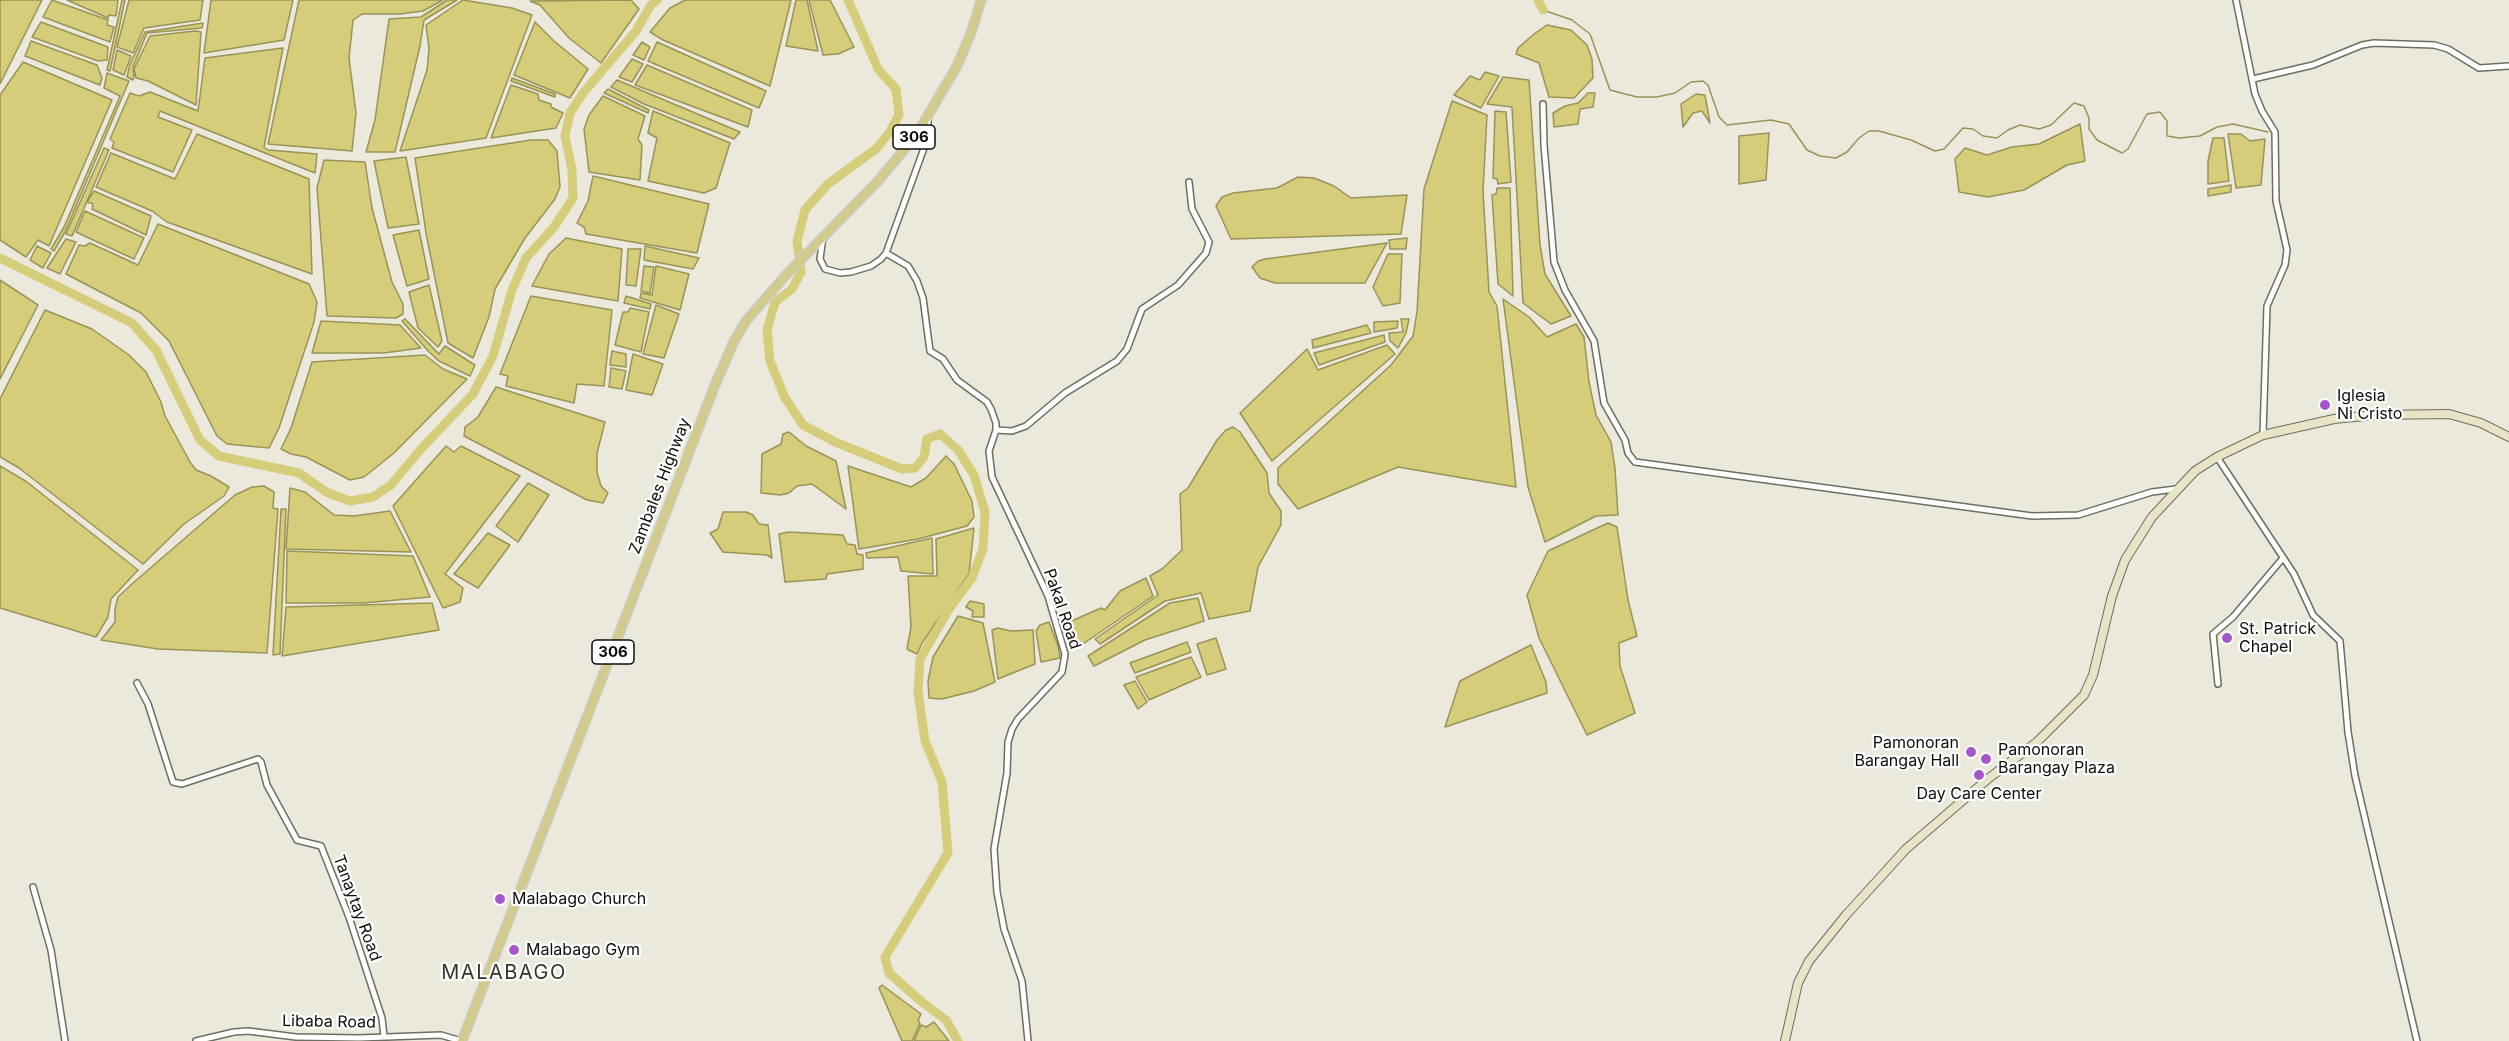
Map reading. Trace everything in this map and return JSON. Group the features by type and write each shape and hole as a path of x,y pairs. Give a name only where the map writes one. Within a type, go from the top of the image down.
{"main road":[{"name":"Zambales Highway","path":"461,1041 724,363 746,321 810,249 878,181 928,118 957,66 971,33 981,0"}],"street":[{"path":"2236,0 2242,39 2258,104 2275,132 2276,201 2287,250 2285,265 2266,306 2263,435"},
{"path":"2253,79 2313,65 2362,45 2374,43 2434,45 2448,49 2479,68 2509,66"},
{"path":"1544,104 1544,145 1554,262 1561,283 1594,341 1604,403 1625,440 1628,453 1635,462 2032,516 2078,514 2152,492 2176,489"},
{"path":"823,236 821,264 825,269 834,272 845,273 865,269 876,264 886,253 928,137 928,118"},
{"path":"886,253 908,266 917,281 923,298 930,351 943,359 957,380 989,405 995,418 996,430 1012,431 1026,426 1065,393 1117,361 1127,349 1142,309 1179,285 1206,253 1209,242 1192,209 1189,182"},
{"path":"1785,1041 1798,983 1809,960 1846,915 1906,849 1989,778 2037,742 2084,694 2093,675 2109,606 2125,560 2142,530 2176,489 2195,471 2217,456 2263,435 2334,419 2431,413 2469,419 2509,437"},
{"name":"Pakal Road","path":"996,430 989,451 992,477 1047,596 1065,660 1062,672 1018,718 1012,729 1008,742 1007,773 994,849 997,892 1004,929 1022,981 1028,1041"},
{"path":"2217,456 2294,574 2313,615 2337,636 2341,646 2348,732 2355,776 2417,1041"},
{"path":"2218,684 2213,634 2233,617 2283,558"},
{"name":"Tanaytay Road","path":"137,683 148,704 173,782 182,784 258,759 261,762 267,785 297,840 321,846 349,917 382,1018 384,1037"},
{"path":"33,887 51,950 65,1041"},
{"name":"Libaba Road","path":"196,1041 248,1031 296,1037 441,1035 461,1041"}],"shaded area":[{"path":"0,0 42,0 0,84"},
{"path":"52,0 108,20 107,25 114,27 110,42 43,17"},
{"path":"67,0 118,0 116,16 109,15 108,18"},
{"path":"122,0 125,0 110,71 107,70"},
{"path":"129,0 203,0 200,20 144,28 133,53 117,47"},
{"path":"211,0 293,0 284,40 204,53"},
{"path":"299,0 443,0 423,11 400,14 362,14 353,20 349,58 356,113 352,151 268,144"},
{"path":"447,0 457,0 424,20 395,152 366,152 375,120 389,19 421,17"},
{"path":"463,0 512,8 532,15 486,138 400,151 427,70 429,49 426,25"},
{"path":"631,0 639,9 601,63 569,38 540,5 530,1"},
{"path":"685,0 791,0 770,86 663,40 650,32 670,8"},
{"path":"796,0 807,0 818,51 786,46"},
{"path":"809,0 830,0 854,47 838,54 823,55"},
{"path":"41,22 108,47 107,60 98,61 32,37"},
{"path":"535,22 588,69 570,98 514,75"},
{"path":"203,23 202,28 147,33 133,67 133,80 127,77 130,64 145,32"},
{"path":"1547,25 1571,30 1587,45 1592,59 1593,78 1574,98 1549,97 1539,63 1516,54 1518,48"},
{"path":"201,32 196,105 148,81 136,78 134,69 150,36"},
{"path":"31,41 97,65 102,78 100,85 25,56"},
{"path":"642,42 650,47 644,60 633,55"},
{"path":"657,42 766,91 759,108 648,61"},
{"path":"283,48 264,147 268,150 317,154 315,173 160,111 158,117 192,130 173,172 112,148 114,142 110,139 130,93 139,96 150,92 198,111 205,58"},
{"path":"117,50 131,56 124,75 113,70"},
{"path":"632,59 643,64 632,82 619,77"},
{"path":"23,62 112,100 49,246 38,240 26,257 0,240 0,95"},
{"path":"647,65 752,110 748,127 635,85"},
{"path":"1485,72 1499,76 1481,108 1454,95 1470,76 1480,80"},
{"path":"107,73 129,81 65,232 54,251 51,249 64,227 120,96 104,88"},
{"path":"1503,77 1529,80 1540,245 1545,274 1571,316 1551,324 1523,303 1512,107 1487,104"},
{"path":"512,78 555,94 555,97 511,81"},
{"path":"617,80 740,132 734,139 644,104 611,87"},
{"path":"511,85 538,94 539,100 551,104 551,107 563,113 556,128 491,138"},
{"path":"608,89 649,110 648,113 604,93"},
{"path":"1588,93 1595,93 1593,107 1580,109 1578,124 1554,127 1553,113 1565,106 1578,103"},
{"path":"1696,94 1705,95 1710,123 1702,111 1693,113 1683,127 1681,104"},
{"path":"603,96 645,116 638,139 642,145 640,180 589,172 584,129 589,115"},
{"path":"1452,101 1487,115 1483,191 1489,292 1497,306 1516,487 1398,467 1298,509 1278,484 1278,468 1391,365 1413,336 1417,312 1424,189"},
{"path":"653,111 730,143 716,188 704,193 648,181 657,138 648,133"},
{"path":"1495,111 1506,112 1511,182 1498,184 1497,179 1493,178"},
{"path":"2080,124 2085,161 2067,165 2024,190 1988,197 1959,192 1955,159 1965,148 1987,155 2012,147 2039,144"},
{"path":"1769,133 1766,180 1739,184 1739,136"},
{"path":"197,134 309,179 312,274 167,222 152,211 96,187 111,153 175,179"},
{"path":"2228,134 2241,134 2250,141 2265,139 2261,185 2236,188"},
{"path":"2213,138 2224,138 2229,181 2208,184 2208,161"},
{"path":"531,140 548,140 557,151 560,187 555,199 525,238 495,289 489,317 473,358 448,343 426,233 415,158"},
{"path":"104,148 109,150 72,236 66,234"},
{"path":"406,157 419,224 388,228 374,161"},
{"path":"324,160 365,162 372,208 392,282 403,304 403,314 396,318 327,316 317,188"},
{"path":"593,176 709,204 697,253 586,234 584,227 577,223 588,201"},
{"path":"1298,177 1314,178 1334,186 1351,198 1407,195 1401,234 1231,239 1216,206 1222,197 1233,193 1277,188"},
{"path":"2231,185 2231,192 2208,196 2208,189"},
{"path":"1497,188 1510,188 1513,296 1498,284 1492,195 1496,194"},
{"path":"94,191 151,216 146,235 92,209 93,204 87,202"},
{"path":"85,211 144,238 134,259 76,232"},
{"path":"158,224 309,284 317,302 314,322 279,428 269,448 227,444 217,436 169,341 141,313 66,274 79,245 85,246 90,243 138,265"},
{"path":"419,230 429,279 407,286 393,235"},
{"path":"566,238 622,249 618,301 532,286 549,254"},
{"path":"1407,238 1406,249 1390,249 1389,240"},
{"path":"66,239 76,242 60,274 47,268"},
{"path":"1387,243 1365,283 1275,283 1260,278 1252,267 1258,261 1265,259"},
{"path":"37,246 51,253 43,268 30,260"},
{"path":"645,246 699,258 693,269 644,260"},
{"path":"628,249 641,249 636,286 626,285"},
{"path":"1388,254 1402,254 1400,303 1383,306 1373,287"},
{"path":"644,266 654,267 650,293 641,291"},
{"path":"656,266 689,274 680,310 640,298 641,293 652,295"},
{"path":"0,280 38,305 0,379"},
{"path":"429,285 442,341 438,347 418,328 409,292"},
{"path":"531,296 612,310 604,386 577,384 574,403 506,386 508,376 500,374"},
{"path":"626,296 651,304 650,309 624,303"},
{"path":"1503,299 1529,317 1547,337 1576,324 1584,337 1589,382 1596,415 1611,442 1618,515 1596,516 1545,542 1528,487"},
{"path":"656,305 679,314 664,358 643,354"},
{"path":"630,308 649,312 641,352 615,345 623,312 628,312"},
{"path":"45,310 92,329 129,355 146,372 161,402 165,416 196,470 229,487 224,496 184,524 143,564 19,468 0,457 0,399"},
{"path":"405,319 439,354 445,346 475,365 470,376 439,361 402,321"},
{"path":"1401,319 1409,319 1406,333 1398,348 1390,341 1389,333 1403,332"},
{"path":"321,321 400,325 421,348 384,353 312,353"},
{"path":"1398,321 1397,328 1374,332 1374,322"},
{"path":"1367,325 1371,333 1313,348 1312,340"},
{"path":"1384,335 1385,342 1319,365 1314,353"},
{"path":"1387,345 1395,354 1272,461 1240,413 1307,349 1318,370"},
{"path":"612,351 626,354 626,367 610,365"},
{"path":"633,354 663,364 652,395 626,390"},
{"path":"425,355 443,369 467,379 394,453 364,477 350,480 306,457 281,449 291,428 312,362"},
{"path":"611,368 626,371 622,389 609,387"},
{"path":"496,387 605,422 597,453 597,472 601,486 608,493 603,503 587,500 464,436 465,427 478,417"},
{"path":"1233,427 1240,432 1267,473 1269,493 1281,511 1281,525 1258,567 1250,611 1209,619 1201,593 1165,601 1100,644 1095,639 1158,595 1150,576 1162,569 1182,550 1180,494 1188,488 1217,440 1226,430"},
{"path":"789,432 806,446 836,461 846,509 812,484 797,486 789,493 780,495 761,493 762,454 781,444 783,434"},
{"path":"446,446 454,452 461,446 520,476 445,574 463,588 460,602 443,608 393,506"},
{"path":"946,456 954,464 972,501 974,517 967,526 918,539 859,549 848,466 911,487 926,478"},
{"path":"0,466 27,482 138,570 111,599 108,617 96,637 0,608"},
{"path":"528,483 549,495 518,542 496,526"},
{"path":"264,486 274,492 273,508 278,509 267,653 158,649 101,640 115,622 118,597 235,495 252,487"},
{"path":"290,488 305,492 334,515 354,516 390,511 411,552 286,549"},
{"path":"281,509 286,509 280,654 273,655"},
{"path":"723,512 746,512 753,515 759,524 768,525 772,558 767,555 723,552 710,533 718,529"},
{"path":"1608,523 1617,527 1628,600 1637,636 1619,643 1620,666 1635,713 1587,735 1539,638 1527,595 1548,551"},
{"path":"974,528 969,574 922,643 917,654 907,649 911,627 908,576 937,576 936,539"},
{"path":"789,532 843,535 847,544 855,545 857,554 863,555 863,569 827,574 826,579 785,582 779,534"},
{"path":"488,533 510,545 478,588 454,574"},
{"path":"932,538 933,574 901,571 898,557 867,558 866,553"},
{"path":"287,551 413,556 430,597 363,603 286,603"},
{"path":"1146,578 1153,596 1077,648 1067,623 1101,608 1105,610 1120,591"},
{"path":"1198,598 1204,621 1145,640 1094,666 1088,656 1170,603"},
{"path":"970,601 984,604 984,617 972,617 973,611 966,607"},
{"path":"432,603 439,630 282,656 286,607"},
{"path":"958,616 983,623 995,682 974,691 942,699 929,698 928,681 933,657"},
{"path":"1049,622 1060,658 1041,662 1036,631 1040,625"},
{"path":"998,628 1011,631 1033,630 1035,664 998,679 992,630"},
{"path":"1216,638 1226,669 1207,675 1197,644"},
{"path":"1187,642 1191,652 1135,673 1130,663"},
{"path":"1531,645 1546,682 1547,693 1445,727 1460,681"},
{"path":"1191,657 1201,677 1149,700 1136,677"},
{"path":"1135,681 1147,702 1138,709 1124,685"},
{"path":"882,985 921,1014 918,1020 920,1023 912,1041 902,1041 879,988"},
{"path":"934,1022 949,1041 914,1041 921,1025 926,1027"}],"waterway":[{"path":"0,258 132,323 156,350 200,440 219,456 299,473 328,493 350,501 373,497 391,485 420,450 473,394 493,356 512,290 526,258 554,227 573,198 572,170 565,136 570,113 583,93 636,31 651,5 657,0"},
{"path":"848,0 878,69 896,89 899,115 889,133 876,149 828,184 805,210 797,241 801,272 792,289 775,302 767,330 770,361 785,398 803,425 835,442 902,469 915,468 924,457 927,439 940,434 958,450 974,475 985,512 983,549 972,578 949,609 920,659 918,692 925,741 942,782 948,853 885,957 889,973 946,1020 958,1041"},
{"path":"1538,0 1543,10"},
{"path":"1543,10 1572,20 1590,34 1610,90 1637,97 1657,97 1675,93 1691,82 1703,81 1708,85 1719,117 1727,125 1771,120 1789,124 1807,150 1820,156 1836,158 1847,152 1859,138 1869,131 1879,131 1911,140 1935,151 1944,149 1963,128 1973,129 1983,136 1997,138 2020,125 2039,129 2051,125 2074,103 2084,106 2089,118 2089,129 2097,140 2122,153 2128,149 2147,114 2160,112 2167,121 2167,136 2179,138 2200,136 2217,127 2233,124 2268,132"}],"place":[{"name":"Iglesia Ni Cristo","path":"2325,405"},
{"name":"St. Patrick Chapel","path":"2227,638"},
{"name":"Pamonoran Barangay Hall","path":"1971,752"},
{"name":"Pamonoran Barangay Plaza","path":"1986,759"},
{"name":"Day Care Center","path":"1979,775"},
{"name":"Malabago Church","path":"500,899"},
{"name":"Malabago Gym","path":"514,950"}],"district":[{"name":"MALABAGO","path":"504,973"}]}
